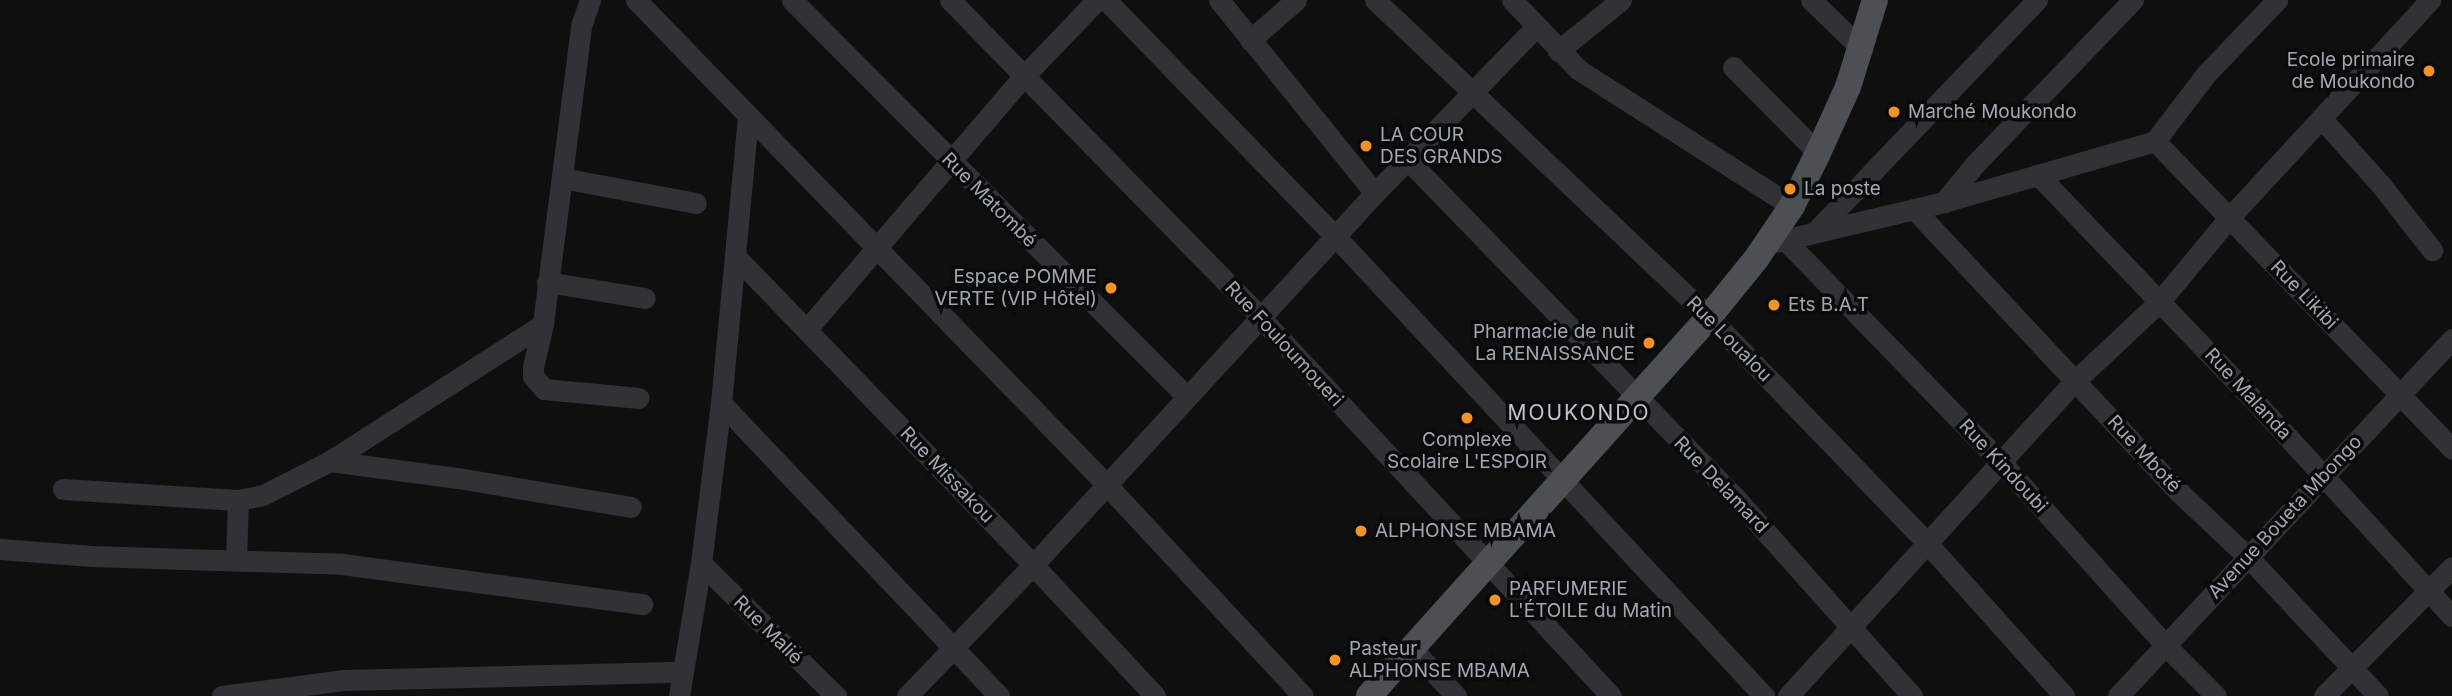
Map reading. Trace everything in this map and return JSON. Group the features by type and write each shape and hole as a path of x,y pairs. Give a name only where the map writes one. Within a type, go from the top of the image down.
{"main road":[{"path":"1369,696 1776,242 1818,153 1862,49 1875,0"}],"street":[{"path":"590,0 581,26 543,324 533,376 544,388 639,398"},
{"path":"636,0 1106,484 1303,696"},
{"name":"Rue Matombé","path":"792,0 1187,397"},
{"name":"Rue Fouloumoueri","path":"950,0 1261,318 1611,696"},
{"path":"807,329 1024,76 1097,0"},
{"path":"1106,0 1336,237 1764,696"},
{"path":"1219,0 1375,193"},
{"path":"1250,40 1296,0"},
{"name":"Rue Loualou","path":"1375,0 1709,317 1926,542 2064,696"},
{"path":"1558,51 1621,0"},
{"path":"1811,0 1862,49"},
{"path":"1816,231 2036,0"},
{"path":"1944,202 1975,164 2133,0"},
{"path":"1776,242 1944,202 2155,141 2206,74 2277,0"},
{"path":"1788,696 2076,380 2160,301 2229,218 2430,0"},
{"path":"1514,1 1558,51 1609,91 1792,206"},
{"path":"907,696 1033,565 1375,193 1536,27"},
{"path":"1733,67 1818,153"},
{"path":"678,696 701,563 721,403 737,258 748,116"},
{"path":"2322,119 2381,185 2432,250"},
{"name":"Rue Likibi","path":"2155,141 2452,449"},
{"name":"Rue Delamard","path":"1407,159 1732,494 1912,696"},
{"name":"Rue Malanda","path":"2039,176 2160,301 2452,616"},
{"path":"562,178 696,203"},
{"name":"Rue Mboté","path":"1914,209 2180,493 2248,558 2378,696"},
{"name":"Rue Kindoubi","path":"1776,242 2000,461 2165,645 2216,696"},
{"name":"Rue Missakou","path":"737,258 1033,565 1155,696"},
{"path":"547,282 645,298"},
{"path":"63,489 238,500 263,495 330,461 543,324"},
{"name":"Avenue Boueta Mbongo","path":"2118,696 2452,339"},
{"path":"721,403 999,696"},
{"path":"330,461 458,478 631,507"},
{"path":"236,560 238,500"},
{"path":"0,549 342,564 642,604"},
{"name":"Rue Malié","path":"701,563 836,696"},
{"path":"2324,696 2452,567"},
{"path":"1411,648 1456,696"},
{"path":"222,696 343,680 681,672"}],"place":[{"name":"Ecole primaire de Moukondo","path":"2429,71"},
{"name":"Marché Moukondo","path":"1894,112"},
{"name":"LA COUR DES GRANDS","path":"1366,146"},
{"name":"La poste","path":"1790,189"},
{"name":"Espace POMME VERTE (VIP Hôtel)","path":"1111,288"},
{"name":"Ets B.A.T","path":"1774,305"},
{"name":"Pharmacie de nuit La RENAISSANCE","path":"1649,343"},
{"name":"Complexe Scolaire L'ESPOIR","path":"1467,418"},
{"name":"ALPHONSE MBAMA","path":"1361,531"},
{"name":"PARFUMERIE L'ÉTOILE du Matin","path":"1495,600"},
{"name":"Pasteur ALPHONSE MBAMA","path":"1335,660"}],"district":[{"name":"MOUKONDO","path":"1579,413"}]}
